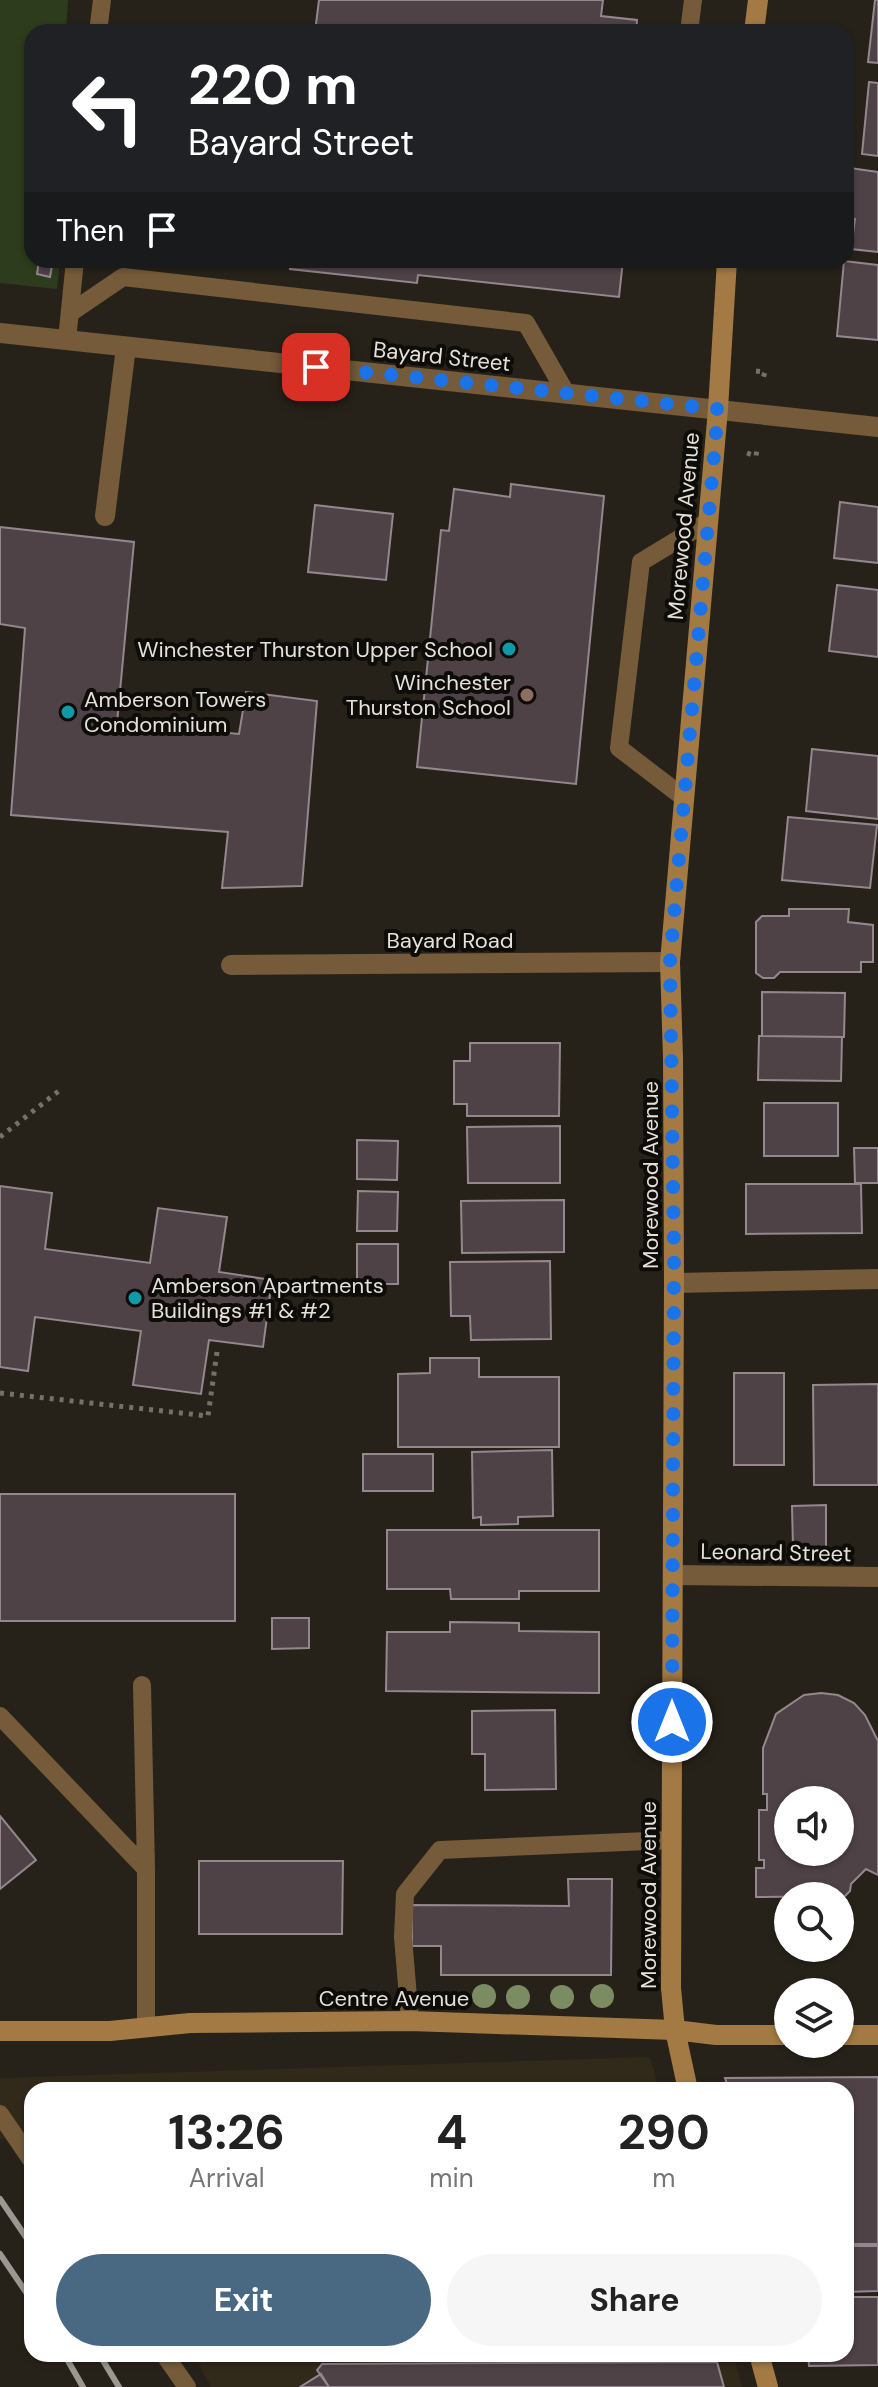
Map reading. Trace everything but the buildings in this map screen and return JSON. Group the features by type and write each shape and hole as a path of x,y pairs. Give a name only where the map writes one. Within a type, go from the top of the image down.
{"main road":[{"path":"755,24 758,0"},
{"name":"Morewood Avenue","path":"686,2082 675,2030 671,1988 674,1283 670,962 718,409 727,268"},
{"name":"Centre Avenue","path":"0,2031 110,2031 190,2023 410,2021 774,2035"},
{"path":"854,2035 878,2035"},
{"path":"761,2362 768,2387"}],"street":[{"name":"Bayard Street","path":"0,333 878,427"},
{"path":"105,516 126,347"},
{"name":"Bayard Road","path":"231,965 670,962"},
{"path":"674,1283 878,1279"},
{"name":"Leonard Street","path":"673,1575 878,1577"}],"lane":[{"path":"99,24 102,0"},
{"path":"690,24 693,0"},
{"path":"67,340 74,268"},
{"path":"70,313 123,277 526,323 566,393"},
{"path":"683,797 619,748 641,562 707,522"},
{"path":"142,1685 146,2026"},
{"path":"0,1716 146,1869"},
{"path":"410,2021 403,1937 405,1894 440,1850 671,1840"},
{"path":"0,2114 24,2149"},
{"path":"170,2362 187,2387"}],"path":[{"path":"756,371 765,372 763,378"},
{"path":"747,453 756,456 757,449"},
{"path":"0,1137 60,1090"},
{"path":"0,1393 208,1416 217,1352"}],"shaded area":[{"path":"650,2057 657,2082 24,2082 24,2138 0,2139 0,2078"},
{"path":"198,2362 735,2362 742,2387 211,2387"}],"green space":[{"path":"0,0 68,0 66,24 24,24 24,268 59,268 57,289 0,283"}],"railway":[{"path":"0,2199 24,2234"},
{"path":"0,2254 24,2289"},
{"path":"69,2362 83,2387"},
{"path":"104,2362 119,2387"}],"place":[{"name":"Winchester Thurston Upper School","path":"509,649"},
{"name":"Winchester Thurston School","path":"527,695"},
{"name":"Amberson Towers Condominium","path":"68,712"},
{"name":"Amberson Apartments Buildings #1 & #2","path":"135,1298"}],"route":[{"path":"316,367 718,409 670,962 674,1254 672,1722"}]}
